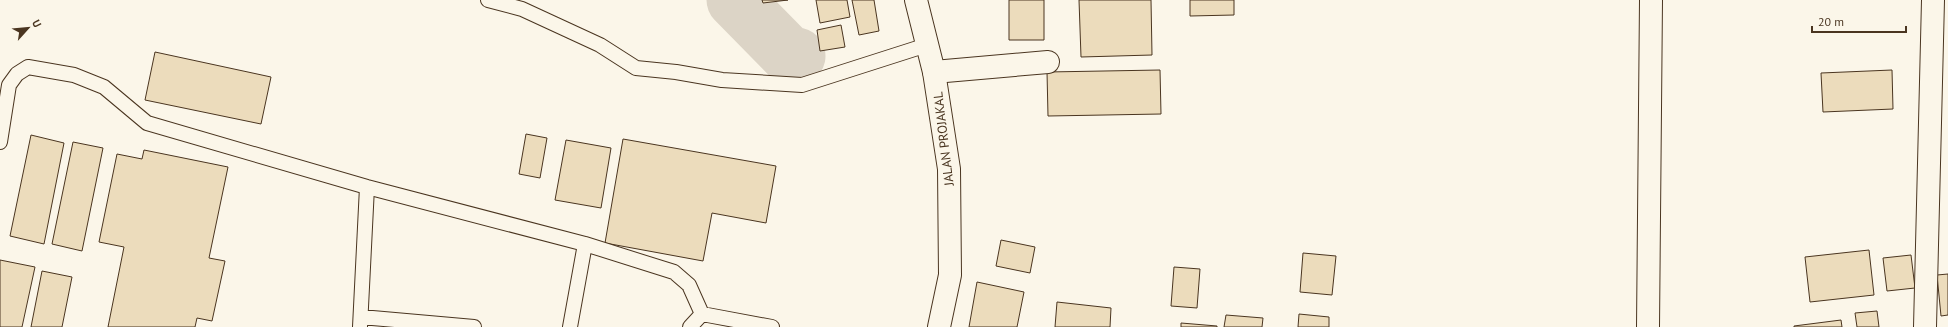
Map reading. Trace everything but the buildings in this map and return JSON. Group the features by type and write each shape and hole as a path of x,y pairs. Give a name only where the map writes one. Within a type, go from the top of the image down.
{"street":[{"name":"JALAN PROJAKAL","path":"916,0 934,72 949,169 950,275 940,327"},
{"path":"1648,327 1650,0"},
{"path":"1925,327 1933,0"},
{"path":"934,72 1048,62"}],"lane":[{"path":"488,0 522,9 544,18 600,45 636,68 676,72 722,80 802,85 928,45"},
{"path":"0,142 9,85 17,74 28,67 74,74 104,87 147,123 367,187 585,244 674,272 689,285 702,314"},
{"path":"367,187 361,322 474,327"},
{"path":"570,327 585,244"},
{"path":"702,314 772,327"},
{"path":"690,327 702,314"}],"waterway":[{"path":"735,0 788,54 797,56"}]}
